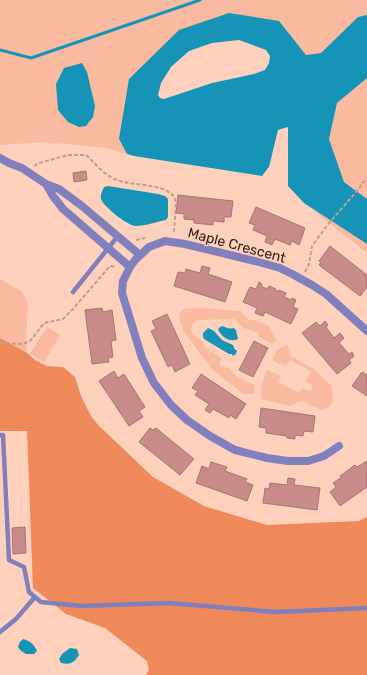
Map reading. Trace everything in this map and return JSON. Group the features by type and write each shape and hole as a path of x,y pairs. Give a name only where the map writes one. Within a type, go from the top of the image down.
{"street":[{"path":"0,158 22,168 46,184 59,189 82,206 118,236 133,263"},
{"path":"0,165 9,163"},
{"path":"46,184 52,196 63,209 108,248 133,263"},
{"name":"Maple Crescent","path":"133,263 148,247 165,241 185,244 280,268 302,279 326,294 367,330"},
{"path":"133,263 123,281 122,292 142,358 154,383 171,405 187,420 210,436 235,450 267,458 288,461 308,460 324,456 339,446"}],"lane":[{"path":"72,292 118,236"},
{"path":"0,435 3,435 9,560 24,567 30,592 41,602 82,606 168,603 276,612 367,608"},
{"path":"0,632 16,619 35,597"}],"path":[{"path":"26,171 38,163 68,155 86,155 104,173 118,181 163,189 171,193 175,200 173,242"},
{"path":"302,279 309,264 312,246 367,177"},
{"path":"0,344 23,344 30,341 44,323 63,319 110,266 133,263"}],"shaded area":[{"path":"0,0 367,0 367,15 358,17 321,53 306,55 279,21 179,30 119,139 127,154 106,148 45,142 0,145"},
{"path":"367,78 367,199 344,182 329,139 337,103"},
{"path":"304,203 367,244 367,253"},
{"path":"0,279 22,292 28,304 26,339 27,353 0,338"},
{"path":"201,308 240,311 249,320 256,320 269,326 277,341 272,344 259,337 258,333 244,328 234,319 198,320 192,324 191,330 194,335 203,342 206,348 222,358 219,363 222,367 229,368 238,377 254,385 254,394 243,394 213,370 184,332 179,314 183,309"},
{"path":"47,327 60,335 44,362 30,354"},
{"path":"0,338 47,366 63,367 75,377 81,396 91,416 98,425 153,477 204,506 267,525 359,521 367,517 367,675 146,675 149,670 147,661 105,628 66,614 33,588 27,431 0,431"},
{"path":"287,344 291,356 315,370 332,387 333,400 330,407 321,410 302,401 290,406 261,399 262,384 267,370 281,376 278,382 299,393 302,388 308,391 313,388 312,385 305,382 311,371 290,360 286,367 272,360 277,350"}],"water":[{"path":"229,13 279,21 306,55 321,53 358,17 367,15 367,78 337,103 329,139 344,182 367,199 367,244 304,203 288,186 288,127 278,130 269,167 262,176 127,154 119,139 129,79 179,30","holes":["239,40 266,50 270,56 269,63 265,70 254,74 212,83 164,99 160,98 158,95 161,83 171,67 189,51 212,43"]},
{"path":"82,63 87,72 95,106 93,117 86,126 79,127 68,122 58,110 56,84 64,68"},
{"path":"108,186 165,196 168,199 168,217 166,220 147,225 131,225 116,215 101,199 101,193 104,187"},
{"path":"223,326 234,328 238,339 229,340 224,337 218,329"},
{"path":"208,328 214,331 222,340 233,345 235,350 237,350 236,354 233,356 232,354 229,354 204,339 203,333"},
{"path":"23,639 35,646 37,651 34,654 26,654 18,647"},
{"path":"70,648 77,649 79,655 72,663 61,663 59,659 62,654"}],"building":[{"path":"86,171 87,180 74,182 73,173"},
{"path":"178,195 233,201 231,217 224,217 224,222 213,221 213,225 194,223 194,220 184,219 184,214 176,213"},
{"path":"256,207 305,228 299,245 292,241 290,245 275,239 272,245 265,242 267,236 253,230 255,225 249,223"},
{"path":"330,246 367,275 367,287 360,296 319,265 321,262 319,261"},
{"path":"202,266 210,268 208,274 232,282 225,302 174,286 178,272 185,273 186,269 200,273"},
{"path":"259,282 262,284 261,286 267,289 269,286 279,292 279,290 286,293 284,297 291,300 292,298 296,300 293,307 298,309 291,324 265,312 263,316 255,313 257,308 243,302 250,287 256,289"},
{"path":"102,308 103,312 112,310 116,340 111,341 113,357 108,358 109,362 92,364 85,310"},
{"path":"167,314 190,364 175,372 172,365 168,367 151,331 156,329 152,321"},
{"path":"325,321 328,325 326,327 334,338 340,333 344,338 339,343 349,354 352,352 354,356 349,360 351,363 337,374 302,333 316,322 320,326"},
{"path":"254,341 268,348 253,377 239,370"},
{"path":"114,371 118,378 124,374 145,407 139,411 143,417 129,426 99,381"},
{"path":"362,372 367,375 367,396 352,386"},
{"path":"201,374 246,404 236,419 230,415 229,418 213,409 210,413 205,410 209,404 195,395 198,391 192,388"},
{"path":"261,408 315,416 313,432 304,431 303,436 295,435 295,439 287,438 287,436 266,433 266,428 259,427"},
{"path":"150,428 153,430 156,428 194,459 180,475 139,442"},
{"path":"367,461 367,487 340,506 330,492 336,487 333,483 355,465 357,467"},
{"path":"211,462 227,467 225,471 247,479 245,482 253,485 247,501 196,483 202,466 209,469"},
{"path":"288,478 295,479 294,485 320,488 317,510 263,503 265,488 269,489 270,483 287,485"},
{"path":"25,527 26,553 13,554 12,528"}],"waterway":[{"path":"0,50 31,58 200,0"}]}
